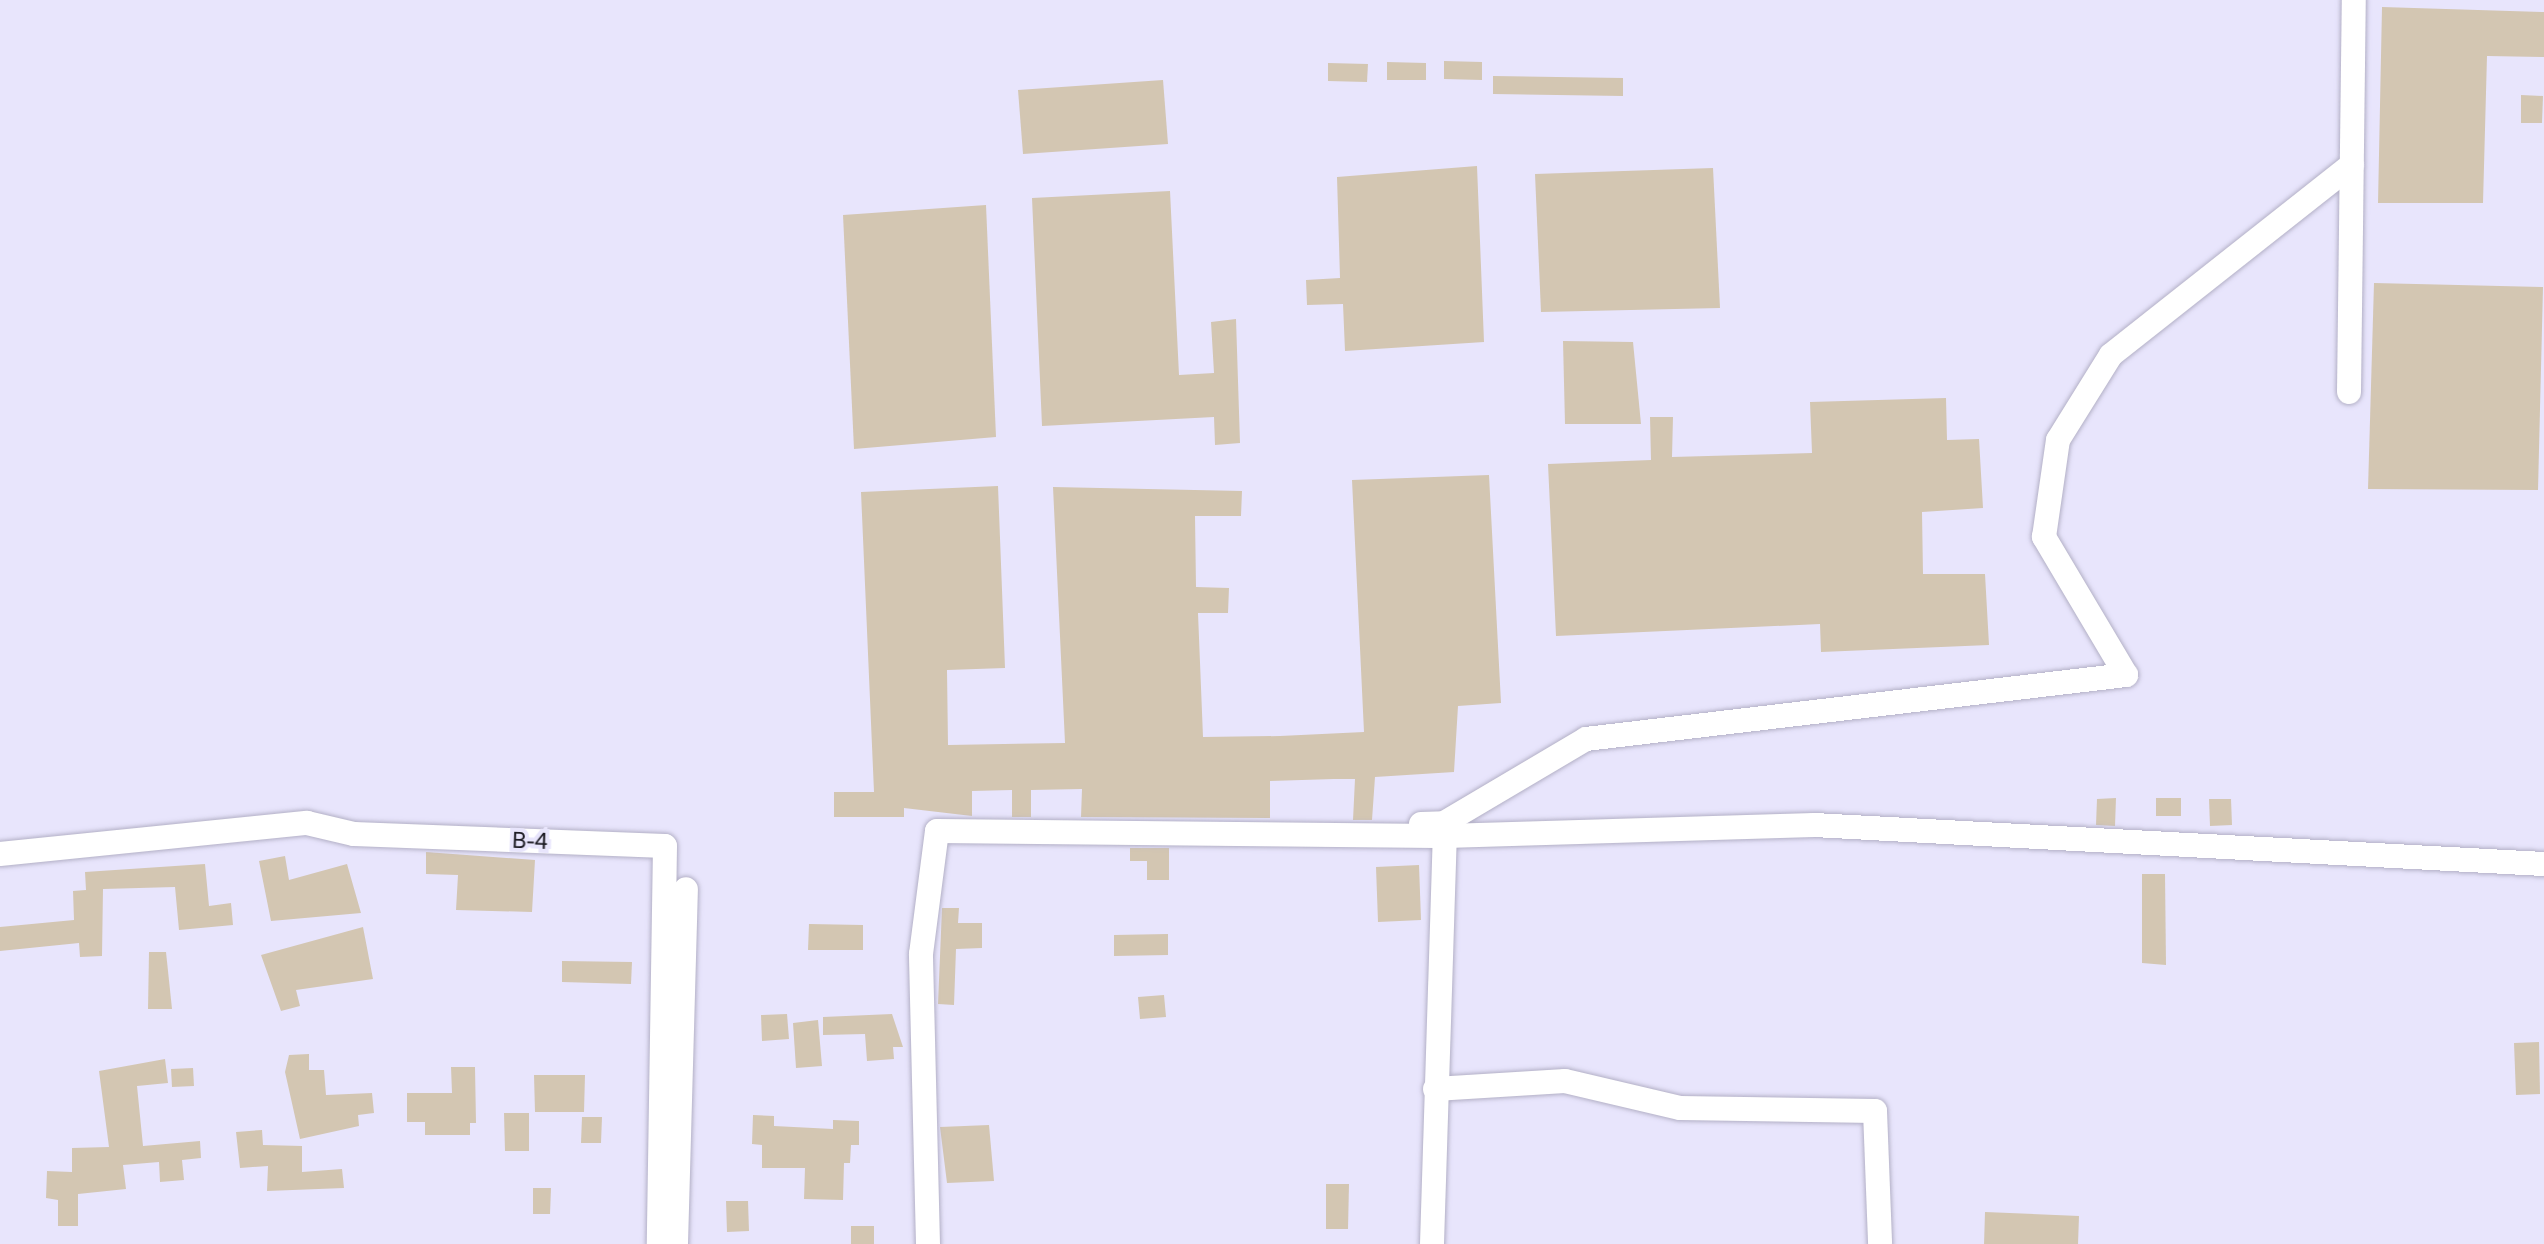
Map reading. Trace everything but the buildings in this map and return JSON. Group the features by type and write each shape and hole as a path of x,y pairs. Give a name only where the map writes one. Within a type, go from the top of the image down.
{"street":[{"path":"2349,392 2354,0"},
{"path":"928,1244 921,954 937,831 1228,830 1444,823 1586,739 2126,675 2044,537 2058,440 2111,355 2352,165"},
{"name":"B-4","path":"0,854 307,823 354,834 665,846 659,1244"},
{"path":"1228,830 1445,836 1814,825 2544,864"},
{"path":"1432,1244 1445,836"},
{"path":"676,1244 686,889"},
{"path":"1435,1089 1565,1081 1680,1108 1875,1111 1880,1244"}]}
